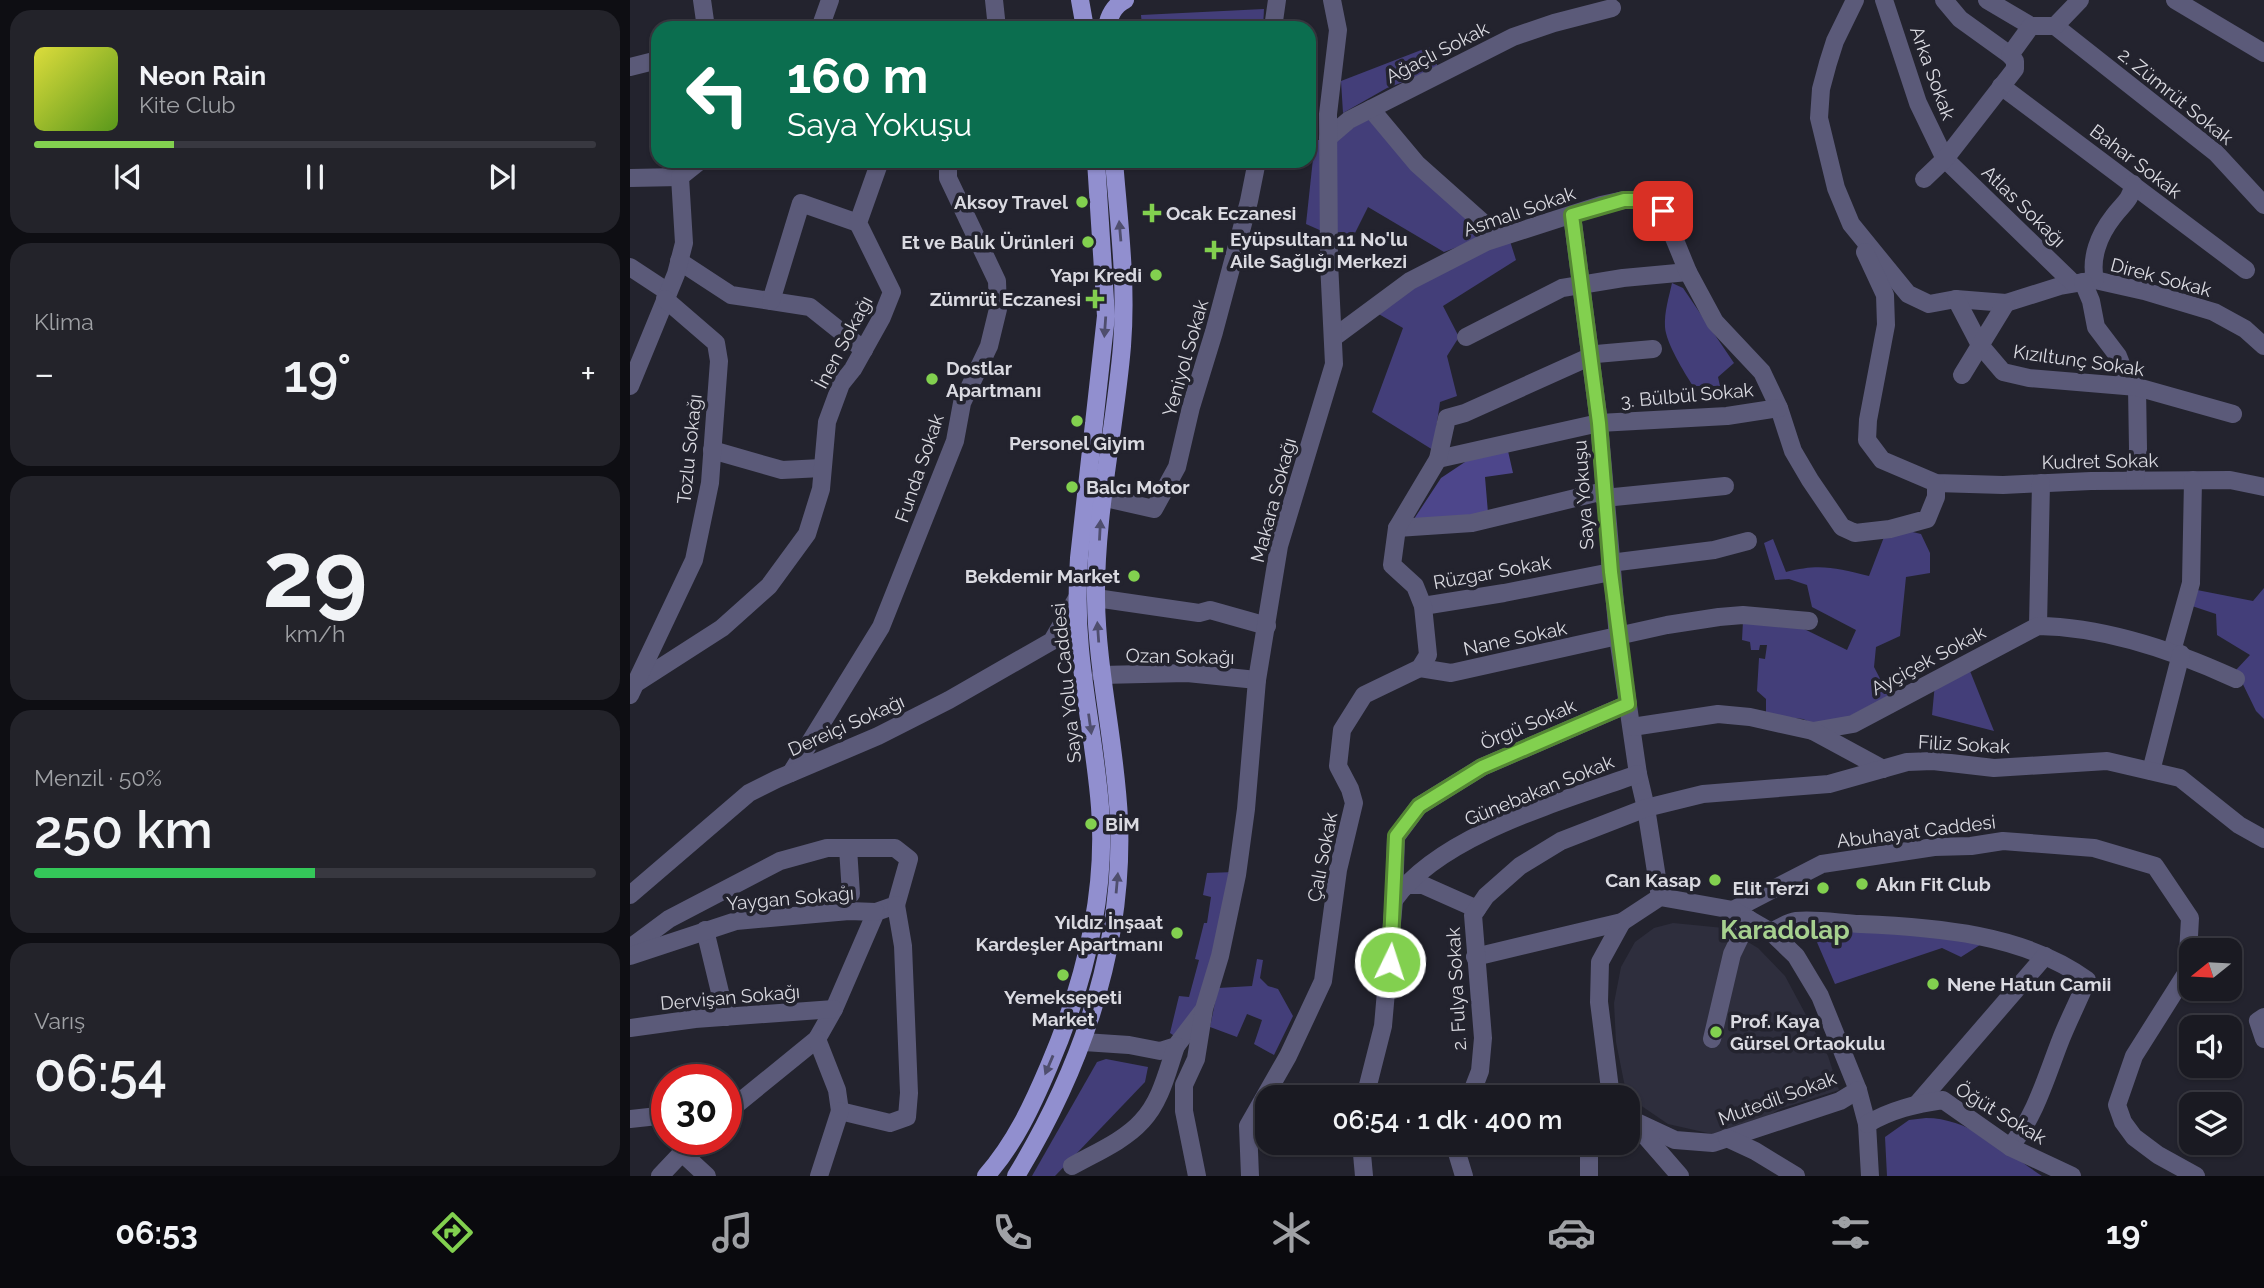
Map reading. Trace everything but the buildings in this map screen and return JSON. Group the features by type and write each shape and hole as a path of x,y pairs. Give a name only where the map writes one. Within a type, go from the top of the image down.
{"main road":[{"path":"1080,0 1084,21"},
{"path":"1108,21 1110,14 1125,0"},
{"name":"Saya Yolu Caddesi","path":"986,1176 1017,1135 1073,1009 1096,909 1101,809 1079,648 1077,598 1105,316 1096,168"},
{"name":"Saya Yolu Caddesi","path":"1016,1176 1048,1122 1084,1042 1110,941 1119,858 1119,818 1101,676 1096,598 1101,497 1111,448 1124,309 1114,168"},
{"path":"1077,598 1096,598"},
{"path":"1060,1040 1084,1042"}],"street":[{"path":"702,0 705,21"},
{"path":"823,21 831,0"},
{"path":"994,0 996,21"},
{"path":"1274,21 1276,0"},
{"name":"Makara Sokağı","path":"1204,1009 1220,956 1237,875 1246,809 1257,680 1279,546 1334,364 1329,262 1328,114 1338,30 1332,0"},
{"name":"Direk Sokak","path":"1855,0 1828,62 1821,89 1819,118 1836,188 1857,233 1908,294 1929,304 1956,299 2006,303 2084,282 2144,291 2214,312 2245,329 2264,345"},
{"name":"Arka Sokak","path":"1884,0 1918,103 1945,159"},
{"path":"1924,179 1945,159 2015,69 2015,61 2010,55 1960,19 1944,0"},
{"path":"1987,0 2031,26 2054,26 2080,0"},
{"path":"2175,0 2264,53"},
{"name":"Ağaçlı Sokak","path":"1328,138 1349,120 1513,37 1612,8"},
{"path":"2010,55 2031,26"},
{"name":"2. Zümrüt Sokak","path":"2054,26 2216,153 2264,205"},
{"path":"630,66 651,62"},
{"name":"Bahar Sokak","path":"2001,86 2246,270"},
{"path":"1371,109 1417,164 1499,237"},
{"name":"Atlas Sokağı","path":"1945,159 2084,282"},
{"path":"630,178 680,177 691,168"},
{"path":"771,301 801,203 858,223 878,168"},
{"name":"Funda Sokak","path":"791,773 881,627 955,441 962,403 989,346 998,309 997,281 948,177 948,168"},
{"name":"Yeniyol Sokak","path":"1101,497 1154,509 1177,467 1256,168"},
{"path":"630,386 684,243 680,177"},
{"path":"2133,184 2132,196 2112,217 2099,239 2092,267 2084,282 2096,327 2118,356 2125,374 2137,387 2138,449 2135,480"},
{"name":"Asmalı Sokak","path":"1333,338 1410,281 1499,237 1624,200 1646,200 1663,211 1688,272 1715,322 1762,372 1779,408 1793,451 1842,527 1855,533 1927,519 1936,497 1936,483"},
{"name":"Saya Yokuşu","path":"1572,215 1599,423 1618,637 1638,774 1660,897"},
{"name":"İnen Sokağı","path":"634,688 722,628 769,586 807,534 821,489 827,422 841,384 864,350 892,292 858,223"},
{"path":"1857,233 1885,295 1886,325 1868,420 1867,440 1882,460 1936,483"},
{"path":"679,261 731,295 810,307 864,350"},
{"path":"630,267 666,296"},
{"path":"1466,337 1562,288 1688,272"},
{"name":"Tozlu Sokağı","path":"634,688 694,560 710,483 719,361 716,343 666,296"},
{"name":"Kızıltunç Sokak","path":"1956,299 1980,345 2003,372 2137,387 2233,414"},
{"path":"1962,375 2006,303"},
{"path":"1420,668 1428,655 1423,606 1415,586 1392,565 1396,528 1438,459 1447,418 1465,413 1596,354 1653,349"},
{"name":"3. Bülbül Sokak","path":"1438,459 1599,423 1727,416 1779,408"},
{"path":"712,450 782,470 822,468"},
{"name":"Kudret Sokak","path":"1936,483 2003,485 2230,480 2264,487"},
{"path":"2151,771 2191,583 2193,481"},
{"path":"2041,483 2038,626 2107,635 2176,653 2236,679"},
{"path":"1396,528 1472,523 1604,495 1726,486"},
{"name":"Rüzgar Sokak","path":"1423,606 1504,593 1610,567 1714,550 1748,541"},
{"name":"Dereiçi Sokağı","path":"630,895 748,793 878,736 1052,641 1077,598"},
{"path":"1096,598 1199,613 1210,610 1267,626"},
{"name":"Nane Sokak","path":"1420,668 1451,673 1667,625 1719,617 1743,615 1809,621"},
{"name":"Ayçiçek Sokak","path":"1632,727 1717,714 1750,717 1813,731 1853,724 2038,626"},
{"name":"Çalı Sokak","path":"1250,1176 1248,1125 1288,1056 1323,981 1338,870 1354,803 1338,766 1342,730 1364,695 1420,668"},
{"name":"Ozan Sokağı","path":"1101,676 1187,673 1257,680"},
{"name":"Örgü Sokak","path":"1368,1085 1384,1026 1396,836 1419,806 1482,767 1628,704"},
{"path":"1813,731 1883,769"},
{"name":"Filiz Sokak","path":"1646,807 1703,794 1829,784 1908,762 1933,761 1994,768 2107,761 2180,778 2239,825 2264,839"},
{"name":"Günebakan Sokak","path":"1394,900 1405,885 1456,846 1510,822 1638,774"},
{"name":"2. Fulya Sokak","path":"1474,1085 1480,1071 1483,1038 1473,915 1486,896 1520,866 1561,841 1646,807"},
{"name":"Abuhayat Caddesi","path":"1733,910 1822,864 1934,847 1971,846 2003,841 2094,848 2155,866 2190,918 2187,972 2134,1056 2117,1105 2123,1122 2134,1137 2158,1155 2196,1176"},
{"path":"630,948 669,919 780,861 827,848 895,848 909,859 895,905 903,946 909,1093 907,1117 890,1123 840,1111"},
{"path":"848,848 851,894"},
{"path":"1405,885 1423,885 1477,909"},
{"path":"1475,957 1622,922 1660,897 1733,910 1771,932 1796,956 1820,996 1858,1090 1867,1124 1870,1176"},
{"path":"742,1100 817,1039 834,1010 876,912 895,905"},
{"name":"Yaygan Sokağı","path":"630,956 736,921 849,911 876,912"},
{"path":"1713,1039 1732,954 1749,919"},
{"path":"1771,932 1794,921 1925,927 1988,939 2045,956 2066,965 2087,979 2071,1013 2038,1101 2026,1127 2010,1147"},
{"path":"1609,1085 1599,1002 1600,962 1622,922"},
{"path":"705,930 726,1017"},
{"path":"1919,1103 2045,956"},
{"path":"1072,1166 1142,1122 1163,1085 1176,1046 1204,1009"},
{"path":"1198,1176 1184,1111 1184,1085 1196,1059 1204,1009"},
{"name":"Dervişan Sokağı","path":"630,1028 695,1018 834,1010"},
{"path":"2264,1017 2258,1021 2264,1039"},
{"path":"817,1039 837,1090 840,1111 819,1176"},
{"path":"1084,1042 1129,1045 1160,1051 1176,1046"},
{"name":"Mutedil Sokak","path":"1640,1123 1675,1140 1713,1143 1840,1101 1858,1090"},
{"name":"Öğüt Sokak","path":"1867,1124 1886,1113 1919,1103 1942,1100 2010,1147 2072,1176"},
{"path":"630,1119 651,1117"},
{"path":"1640,1131 1679,1176"},
{"path":"1727,1138 1755,1151 1796,1176"},
{"path":"660,1176 678,1155"},
{"path":"684,1155 707,1176"},
{"path":"1362,1155 1364,1176"},
{"path":"1458,1155 1464,1176"},
{"path":"1589,1155 1589,1176"}],"shaded area":[{"path":"1264,9 1263,21 1142,21 1141,15"},
{"path":"1429,47 1439,69 1387,88 1343,113 1341,81"},
{"path":"1372,115 1490,235 1444,252 1368,207 1354,235 1337,232 1336,139"},
{"path":"1316,140 1324,140 1324,232 1306,224 1312,168 1316,168"},
{"path":"1509,238 1516,260 1443,306 1459,337 1447,356 1457,396 1440,402 1433,450 1372,412 1403,328 1377,313 1413,286"},
{"path":"1672,283 1683,288 1734,363 1718,377 1720,386 1693,386 1672,349 1666,334 1665,321"},
{"path":"1508,451 1513,473 1485,477 1488,513 1412,522 1441,478 1477,454"},
{"path":"1900,529 1921,534 1930,553 1930,573 1906,577 1900,636 1876,647 1874,667 1889,696 1844,719 1818,726 1803,719 1766,715 1766,699 1757,691 1759,658 1765,659 1767,645 1760,645 1759,650 1751,650 1750,642 1742,640 1743,621 1798,626 1847,650 1856,630 1812,607 1807,585 1789,579 1775,580 1764,543 1773,539 1786,572 1828,568 1869,576 1884,537"},
{"path":"2264,588 2264,719 2256,711 2236,670 2250,655 2217,635 2216,614 2189,605 2197,590 2253,601"},
{"path":"1968,666 1994,731 1932,715 1935,683"},
{"path":"1235,872 1208,990 1176,1037 1170,1033 1179,996 1189,997 1199,960 1195,959 1204,923 1207,923 1211,897 1203,895 1207,873"},
{"name":"Prof. Kaya Gürsel Ortaokulu","path":"1673,923 1724,928 1758,948 1785,976 1828,1056 1839,1090 1780,1109 1763,1119 1712,1134 1668,1124 1643,1107 1640,1104 1640,1085 1625,1085 1616,1042 1614,1003 1621,967 1635,942 1654,928"},
{"path":"1877,929 1983,943 1961,957 1942,948 1835,984 1813,933"},
{"path":"1257,959 1263,960 1260,978 1268,986 1278,989 1293,1016 1274,1055 1254,1044 1262,1020 1247,1014 1237,1037 1210,1027 1218,988 1252,986"},
{"path":"1106,1059 1148,1067 1145,1082 1055,1176 1032,1176 1097,1062"},
{"path":"1926,1118 1958,1124 1973,1130 2042,1176 1887,1176 1885,1137 1909,1120"}],"place":[{"name":"Aksoy Travel","path":"1082,202"},
{"name":"Ocak Eczanesi","path":"1152,213"},
{"name":"Et ve Balık Ürünleri","path":"1088,242"},
{"name":"Eyüpsultan 11 No'lu Aile Sağlığı Merkezi","path":"1214,250"},
{"name":"Yapı Kredi","path":"1156,275"},
{"name":"Zümrüt Eczanesi","path":"1095,299"},
{"name":"Dostlar Apartmanı","path":"932,379"},
{"name":"Personel Giyim","path":"1077,421"},
{"name":"Balcı Motor","path":"1072,487"},
{"name":"Bekdemir Market","path":"1134,576"},
{"name":"BİM","path":"1091,824"},
{"name":"Can Kasap","path":"1715,880"},
{"name":"Akın Fit Club","path":"1862,884"},
{"name":"Elit Terzi","path":"1823,888"},
{"name":"Yıldız İnşaat Kardeşler Apartmanı","path":"1177,933"},
{"name":"Yemeksepeti Market","path":"1063,975"},
{"name":"Nene Hatun Camii","path":"1933,984"},
{"name":"Prof. Kaya Gürsel Ortaokulu","path":"1716,1032"}],"district":[{"name":"Karadolap","path":"1785,930"}],"route":[{"path":"1390,962 1396,836 1419,806 1482,767 1628,704 1611,572 1599,423 1572,215 1624,200 1646,200 1663,211"}]}
